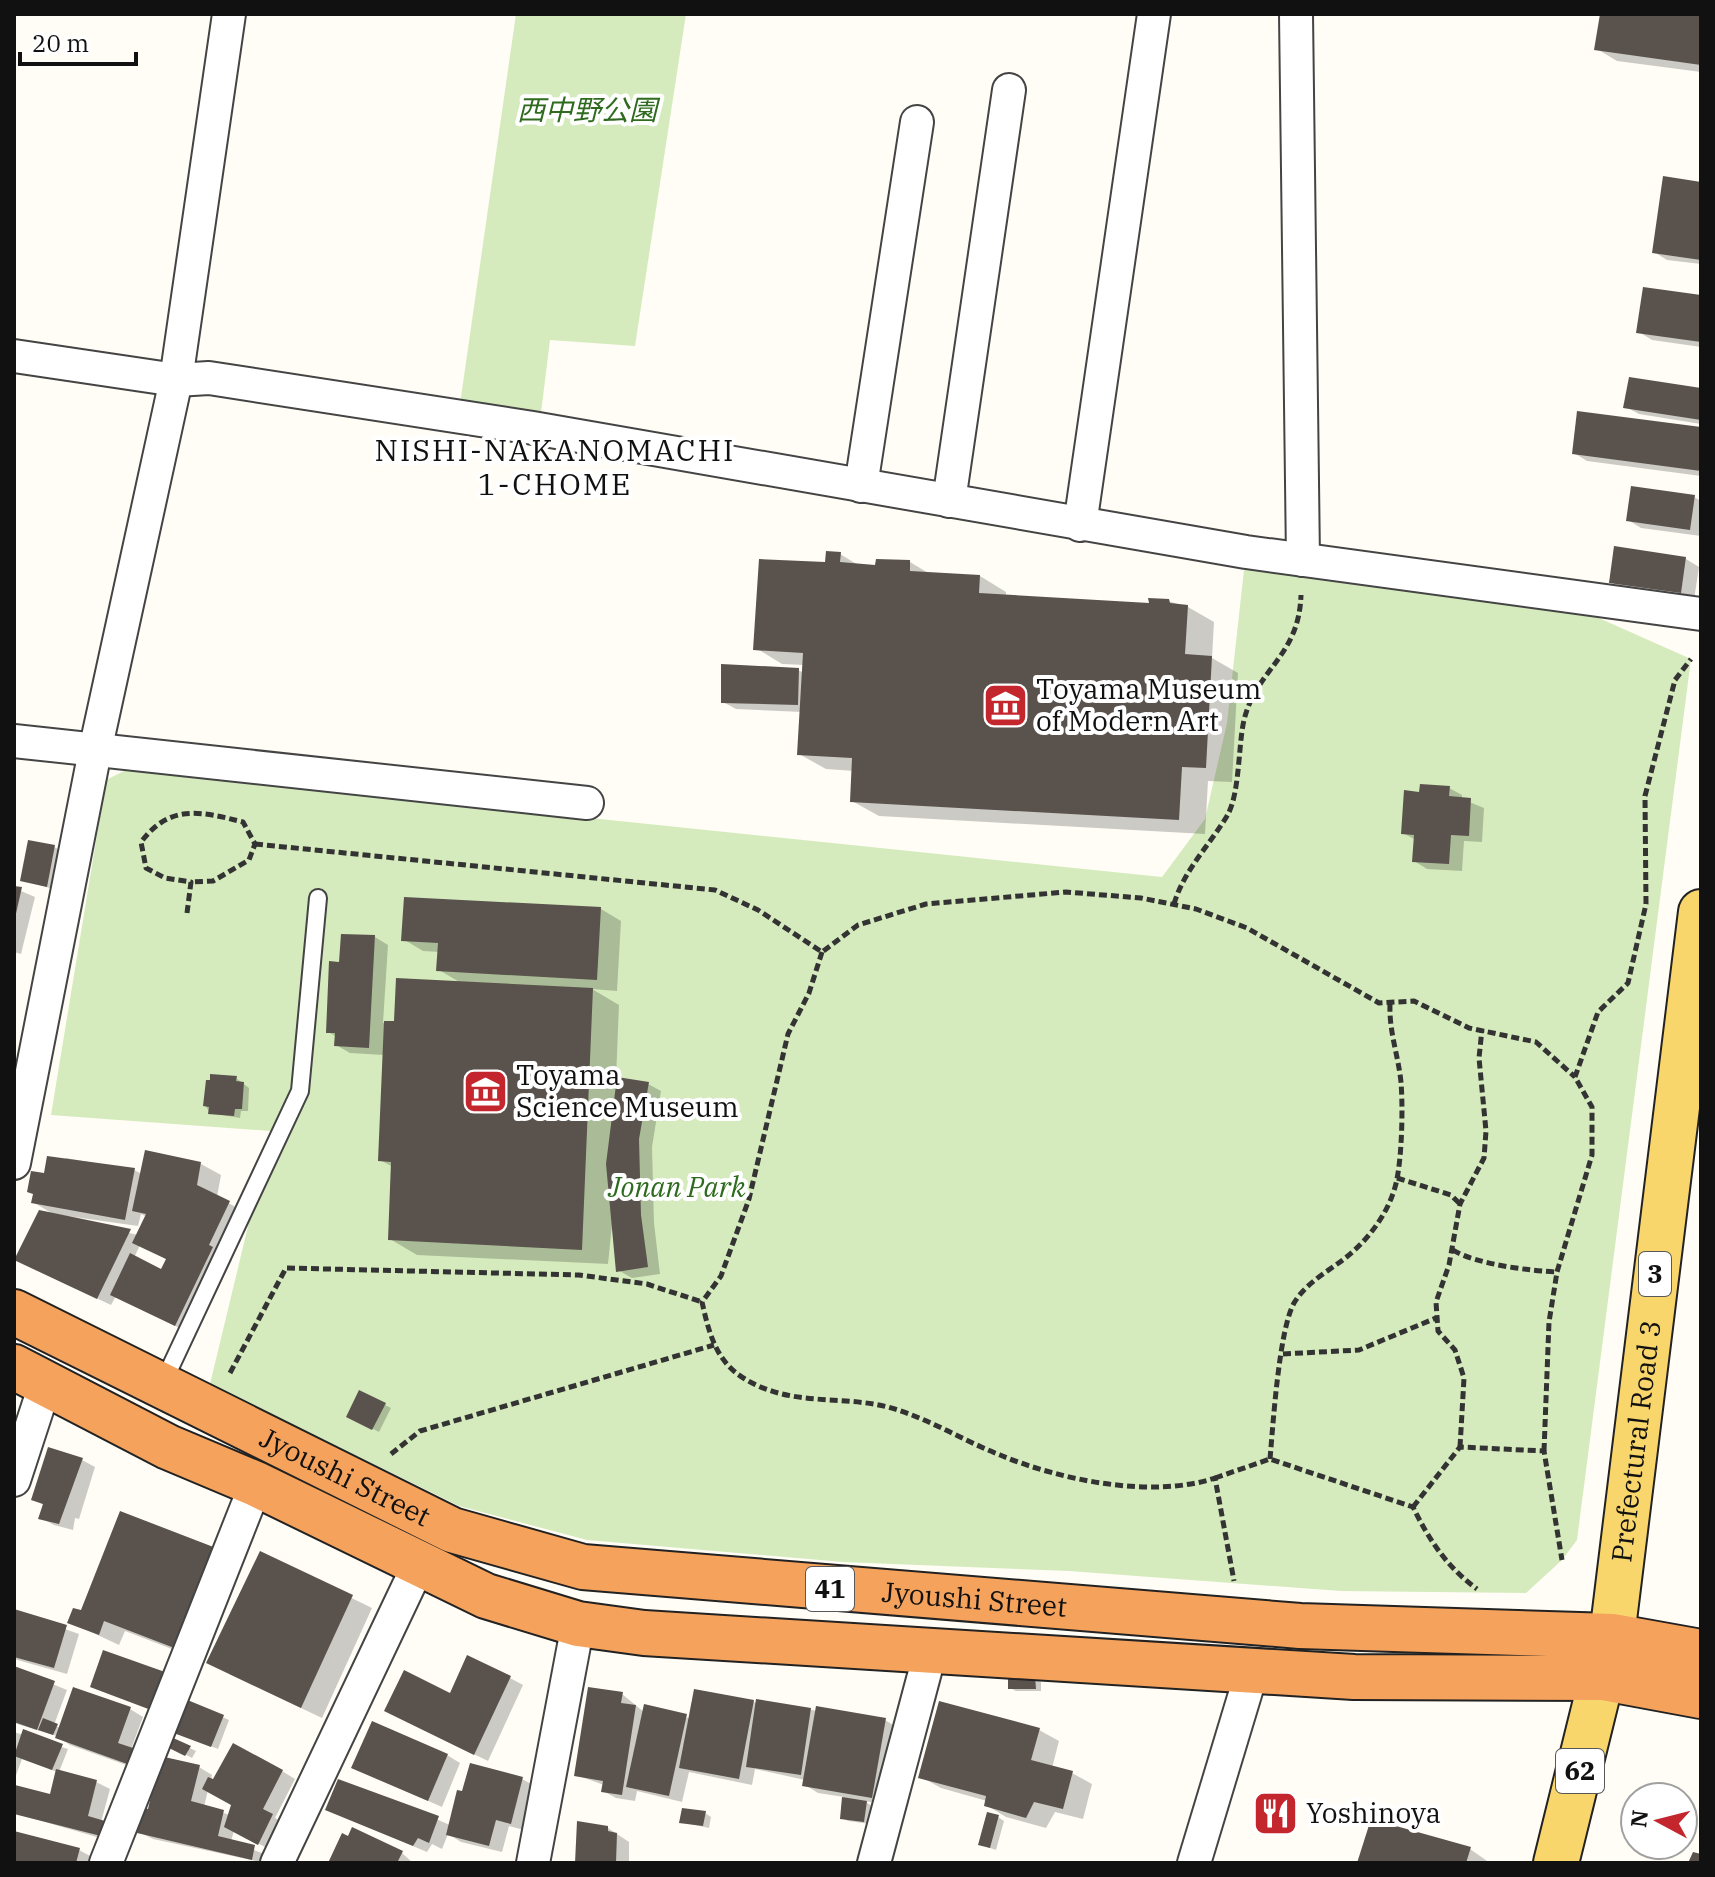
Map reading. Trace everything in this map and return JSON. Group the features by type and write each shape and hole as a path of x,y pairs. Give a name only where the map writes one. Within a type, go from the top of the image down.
{"highway":[{"name":"Jyoushi Street","path":"14,1312 452,1530 583,1567 1300,1626 1612,1636 1701,1652"},
{"name":"Jyoushi Street","path":"30,1375 168,1447 256,1484 486,1596 578,1624 644,1633 930,1653 1354,1677 1604,1678 1701,1696"}],"main road":[{"name":"Prefectural Road 3","path":"1612,1636 1701,912"},
{"name":"62","path":"1556,1863 1612,1636"}],"street":[{"path":"14,1163 95,751 176,380 229,14"},
{"path":"1080,525 1154,14"},
{"path":"1296,14 1303,560"},
{"path":"949,501 1009,90"},
{"path":"861,486 917,122"},
{"path":"14,356 176,380 209,378 471,419 1080,525 1303,560 1701,614"},
{"path":"14,741 390,779 587,803"},
{"path":"14,1480 30,1375"},
{"path":"106,1863 256,1484"},
{"path":"277,1863 419,1564"},
{"path":"533,1863 578,1624"},
{"path":"874,1863 930,1653"},
{"path":"1194,1863 1252,1671"}],"lane":[{"path":"162,1386 300,1091 318,898"}],"path":[{"path":"1174,904 1182,878 1229,813 1245,719 1254,695 1290,645 1299,624 1303,560"},
{"path":"1575,1077 1598,1012 1628,983 1646,904 1645,796 1675,680 1691,659"},
{"path":"186,813 216,815 243,822 255,844 249,860 213,881 191,882 165,878 146,868 141,842 156,822 186,813"},
{"path":"255,844 715,890 758,910 822,952"},
{"path":"187,913 191,882"},
{"path":"702,1302 721,1276 749,1199 788,1034 809,993 822,952 858,925 926,904 1066,892 1174,904 1247,928 1326,971 1359,994 1390,1004 1414,1001 1469,1028 1536,1042 1575,1077 1592,1107 1592,1155 1557,1272 1549,1322 1544,1451 1562,1560"},
{"path":"1270,1459 1283,1354 1294,1303 1316,1278 1346,1257 1370,1234 1388,1206 1397,1178 1401,1082 1389,1030 1390,1004"},
{"path":"1413,1507 1460,1447 1464,1378 1455,1350 1438,1331 1436,1302 1453,1250 1460,1204 1484,1158 1486,1131 1479,1058 1482,1029"},
{"path":"1397,1178 1451,1195 1460,1204"},
{"path":"1453,1250 1464,1257 1535,1271 1557,1272"},
{"path":"223,1386 286,1268 579,1275 647,1284 702,1302"},
{"path":"702,1302 720,1356 745,1379 805,1400 859,1402 889,1407 1033,1468 1073,1478 1162,1487 1215,1478 1270,1459 1413,1507 1431,1543 1462,1578 1485,1594"},
{"path":"1283,1354 1359,1350 1436,1318"},
{"path":"387,1457 420,1431 714,1345"},
{"path":"1460,1447 1544,1451"},
{"path":"1215,1478 1234,1581"}],"green space":[{"name":"西中野公園","path":"516,14 686,14 635,346 550,340 539,429 459,411"},
{"name":"Jonan Park","path":"1246,552 1538,591 1691,659 1577,1540 1562,1560 1526,1593 1341,1591 1069,1571 843,1562 587,1540 459,1506 210,1384 271,1131 51,1115 106,780 126,770 1162,877 1205,819 1227,723"}],"building":[{"path":"1600,14 1701,14 1701,65 1594,50"},
{"path":"1663,176 1701,182 1701,260 1652,253"},
{"path":"1643,287 1701,295 1701,342 1636,333"},
{"path":"1629,377 1701,388 1701,420 1623,408"},
{"path":"1577,411 1701,427 1701,471 1572,454"},
{"path":"1631,486 1695,495 1690,530 1626,521"},
{"path":"1614,546 1686,557 1681,593 1609,583"},
{"name":"Toyama Museum of Modern Art","path":"826,551 841,552 840,562 875,565 876,559 910,560 910,571 980,575 979,593 1149,603 1148,598 1169,599 1170,603 1188,605 1185,654 1212,656 1206,768 1182,767 1179,820 850,802 852,758 797,755 803,653 753,650 759,559 825,562"},
{"path":"721,664 799,668 798,705 721,703"},
{"path":"1420,784 1450,786 1449,796 1471,798 1469,836 1451,835 1449,864 1412,862 1414,835 1401,834 1404,790 1419,792"},
{"path":"28,840 55,845 47,887 20,881"},
{"path":"14,886 22,887 15,918 14,918"},
{"path":"404,897 601,907 597,980 436,971 438,943 401,941"},
{"path":"341,934 375,935 369,1048 334,1046 335,1033 326,1033 329,961 339,962"},
{"name":"Toyama Science Museum","path":"396,978 593,988 582,1250 388,1240 391,1162 378,1161 384,1021 394,1021"},
{"path":"210,1074 237,1076 236,1081 244,1082 242,1109 235,1109 234,1116 208,1114 209,1107 203,1106 206,1080 210,1080"},
{"path":"617,1077 649,1082 639,1139 641,1215 648,1267 616,1272 606,1164"},
{"path":"145,1150 201,1162 197,1185 230,1201 209,1245 213,1247 175,1326 110,1295 130,1253 161,1269 166,1259 132,1243 146,1214 132,1211"},
{"path":"47,1156 135,1168 125,1220 31,1203 33,1194 27,1192 31,1171 44,1173"},
{"path":"39,1210 131,1229 97,1299 14,1260"},
{"path":"359,1390 386,1403 372,1430 346,1417"},
{"path":"48,1447 83,1458 59,1524 38,1519 43,1504 31,1500"},
{"path":"120,1511 216,1548 177,1649 104,1621 99,1635 67,1623 73,1608 81,1610"},
{"path":"260,1551 353,1595 301,1708 206,1663"},
{"path":"14,1609 67,1625 54,1668 14,1657"},
{"path":"103,1650 165,1672 151,1710 90,1687"},
{"path":"467,1655 511,1676 474,1755 384,1711 404,1670 450,1693"},
{"path":"14,1666 55,1681 37,1730 14,1722"},
{"path":"1008,1676 1035,1676 1036,1689 1008,1689"},
{"path":"73,1687 131,1707 118,1743 136,1749 130,1765 55,1738"},
{"path":"588,1687 623,1692 621,1703 636,1705 622,1795 601,1792 603,1781 574,1776"},
{"path":"694,1689 754,1700 739,1779 679,1768"},
{"path":"185,1699 224,1715 211,1747 171,1732"},
{"path":"756,1699 811,1708 801,1775 746,1767"},
{"path":"939,1701 1040,1728 1031,1760 1073,1771 1063,1809 1034,1802 1026,1818 984,1806 986,1796 918,1778"},
{"path":"644,1704 687,1714 669,1796 626,1787"},
{"path":"816,1706 886,1718 872,1798 802,1786"},
{"path":"43,1718 58,1724 53,1735 38,1730"},
{"path":"372,1721 448,1754 428,1801 351,1768"},
{"path":"23,1729 63,1744 52,1770 14,1756"},
{"path":"171,1737 191,1746 185,1756 167,1747"},
{"path":"233,1743 283,1770 263,1809 273,1814 258,1845 224,1827 231,1805 202,1789 208,1777 213,1779"},
{"path":"160,1756 200,1765 191,1801 224,1810 218,1836 255,1845 252,1860 137,1833 143,1807 148,1809"},
{"path":"470,1763 523,1777 511,1824 496,1820 489,1846 446,1835 457,1790 462,1791"},
{"path":"56,1769 97,1780 88,1816 105,1821 101,1836 14,1814 15,1785 50,1794"},
{"path":"338,1779 439,1816 429,1843 418,1838 413,1846 325,1810"},
{"path":"842,1797 867,1801 864,1822 840,1819"},
{"path":"682,1808 706,1811 703,1826 679,1823"},
{"path":"987,1812 999,1815 990,1848 978,1845"},
{"path":"1371,1819 1471,1847 1466,1863 1357,1863"},
{"path":"577,1821 608,1826 608,1831 617,1833 616,1863 575,1863"},
{"path":"352,1827 403,1851 397,1863 328,1863 342,1833 348,1836"},
{"path":"14,1831 80,1848 76,1863 14,1863"}],"place":[{"name":"Toyama Museum of Modern Art","path":"1005,705"},
{"name":"Toyama Science Museum","path":"485,1091"},
{"name":"Yoshinoya","path":"1275,1813"}],"district":[{"name":"NISHI-NAKANOMACHI 1-CHOME","path":"555,468"}]}
